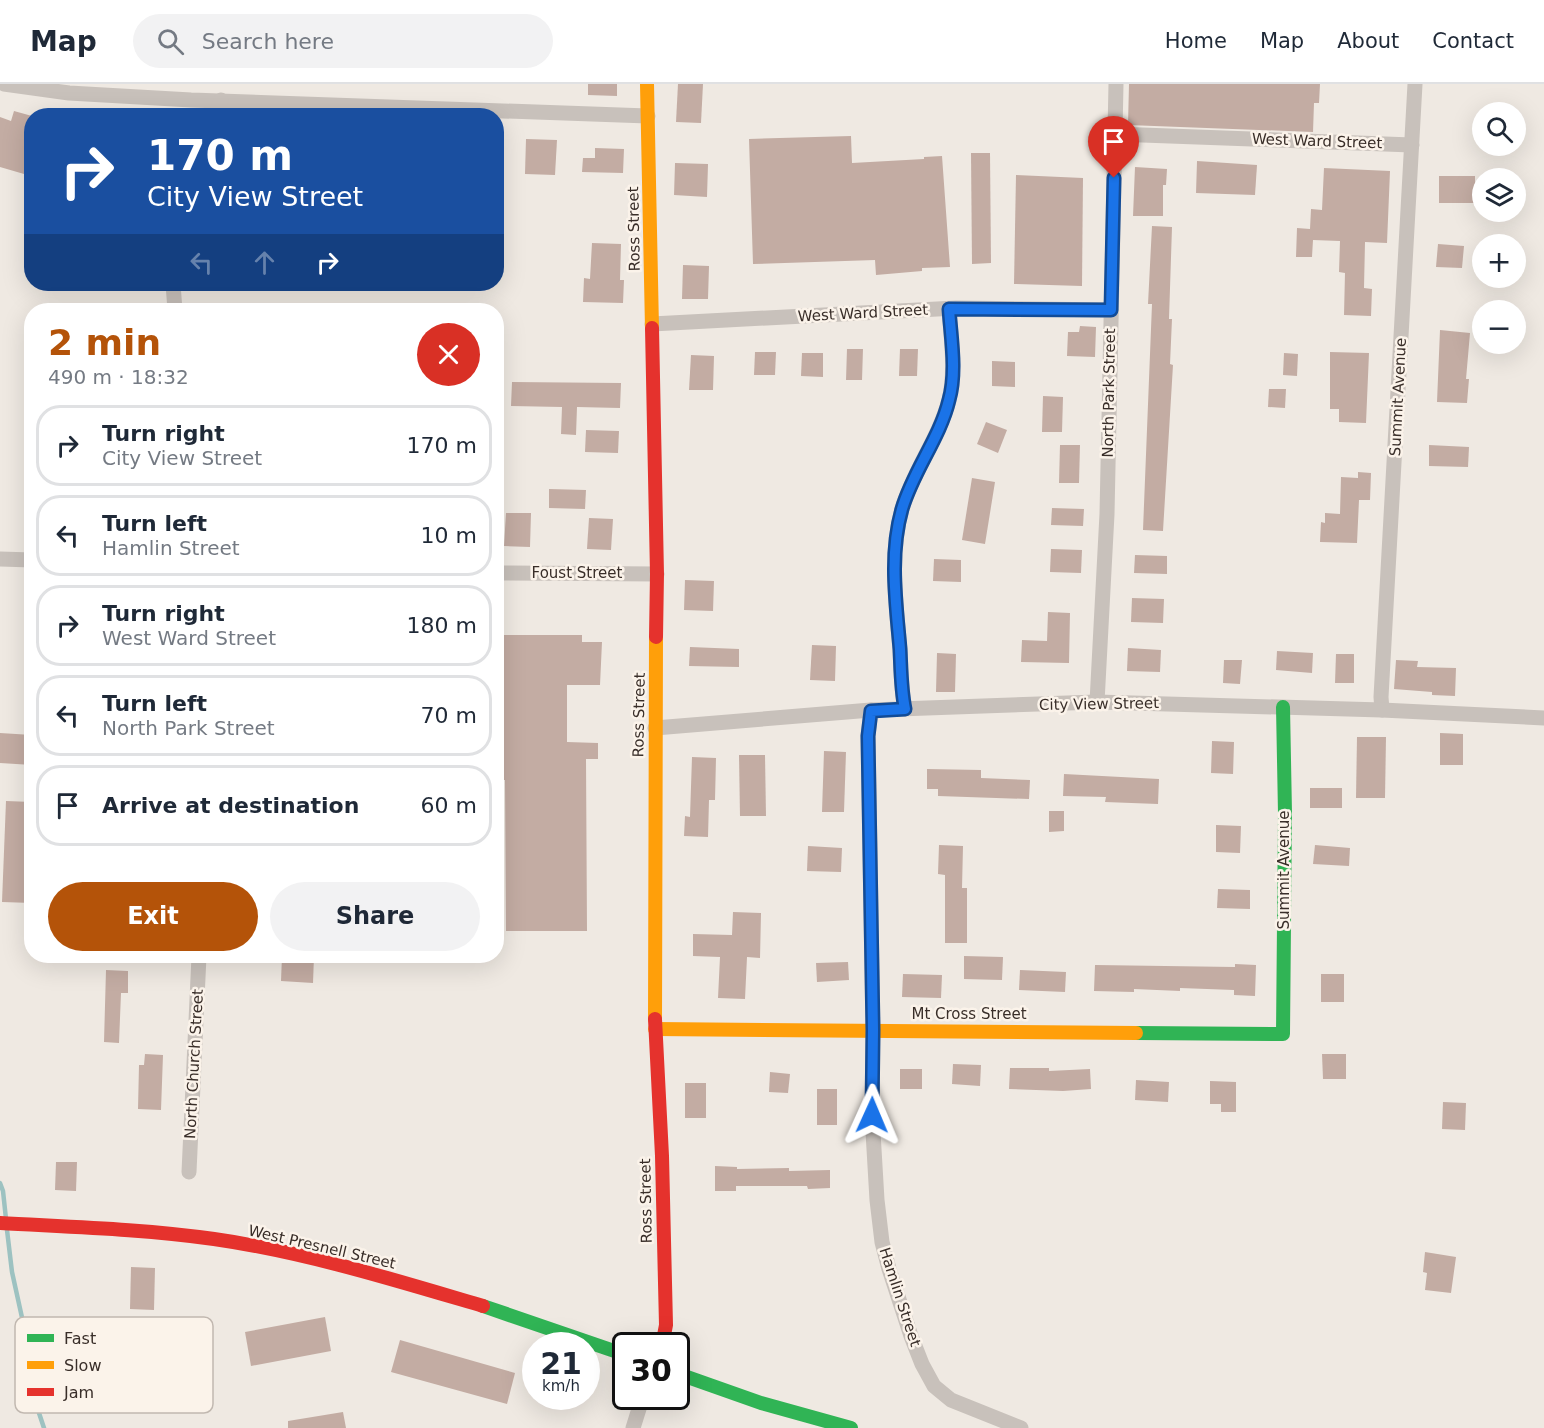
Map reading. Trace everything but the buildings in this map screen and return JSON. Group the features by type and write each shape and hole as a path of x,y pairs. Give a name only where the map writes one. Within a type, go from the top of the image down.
{"street":[{"path":"4,84 69,93 434,108"},
{"name":"Ross Street","path":"647,84 657,574 655,1029 662,1156 665,1332"},
{"name":"North Park Street","path":"1097,702 1107,514 1116,84"},
{"name":"Summit Avenue","path":"1382,710 1381,685 1415,84"},
{"path":"218,108 221,100"},
{"path":"504,111 648,116"},
{"name":"West Ward Street","path":"1114,134 1412,144"},
{"path":"905,709 895,591 895,542 902,508 912,481 950,399 952,367 949,309"},
{"name":"West Ward Street","path":"652,324 949,309 1111,310"},
{"path":"0,559 24,560"},
{"name":"Foust Street","path":"504,573 657,574"},
{"name":"City View Street","path":"655,728 905,709 1097,702 1382,710 1544,718"},
{"name":"Summit Avenue","path":"1283,1034 1284,707"},
{"name":"Hamlin Street","path":"871,711 868,736 873,1030 872,1115 882,1242 915,1346 934,1386 951,1400 1022,1428"},
{"name":"North Church Street","path":"189,1172 199,963"},
{"name":"Mt Cross Street","path":"655,1029 1283,1034"},
{"name":"West Presnell Street","path":"0,1223 123,1230 214,1239 298,1255 516,1315 612,1350"},
{"path":"690,1378 761,1403 851,1428"},
{"path":"633,1428 639,1410"}],"waterway":[{"path":"0,1183 6,1219"},
{"path":"7,1230 12,1272 22,1317"},
{"path":"39,1413 44,1428"}],"traffic: fast":[{"path":"1136,1033 1283,1034 1285,813 1283,707"},
{"path":"483,1306 612,1350"},
{"path":"690,1378 761,1403 851,1428"}],"traffic: slow":[{"path":"647,84 652,328"},
{"path":"655,1019 656,637"},
{"path":"655,1029 1136,1033"}],"traffic: jam":[{"path":"652,328 657,574 656,637"},
{"path":"655,1019 662,1156 665,1332"},
{"path":"0,1223 161,1233 214,1239 282,1251 417,1286 483,1306"}],"route":[{"path":"872,1115 873,1030 868,736 871,711 905,709 895,591 894,549 902,508 912,481 950,399 952,367 949,309 1111,310 1114,178"}]}
